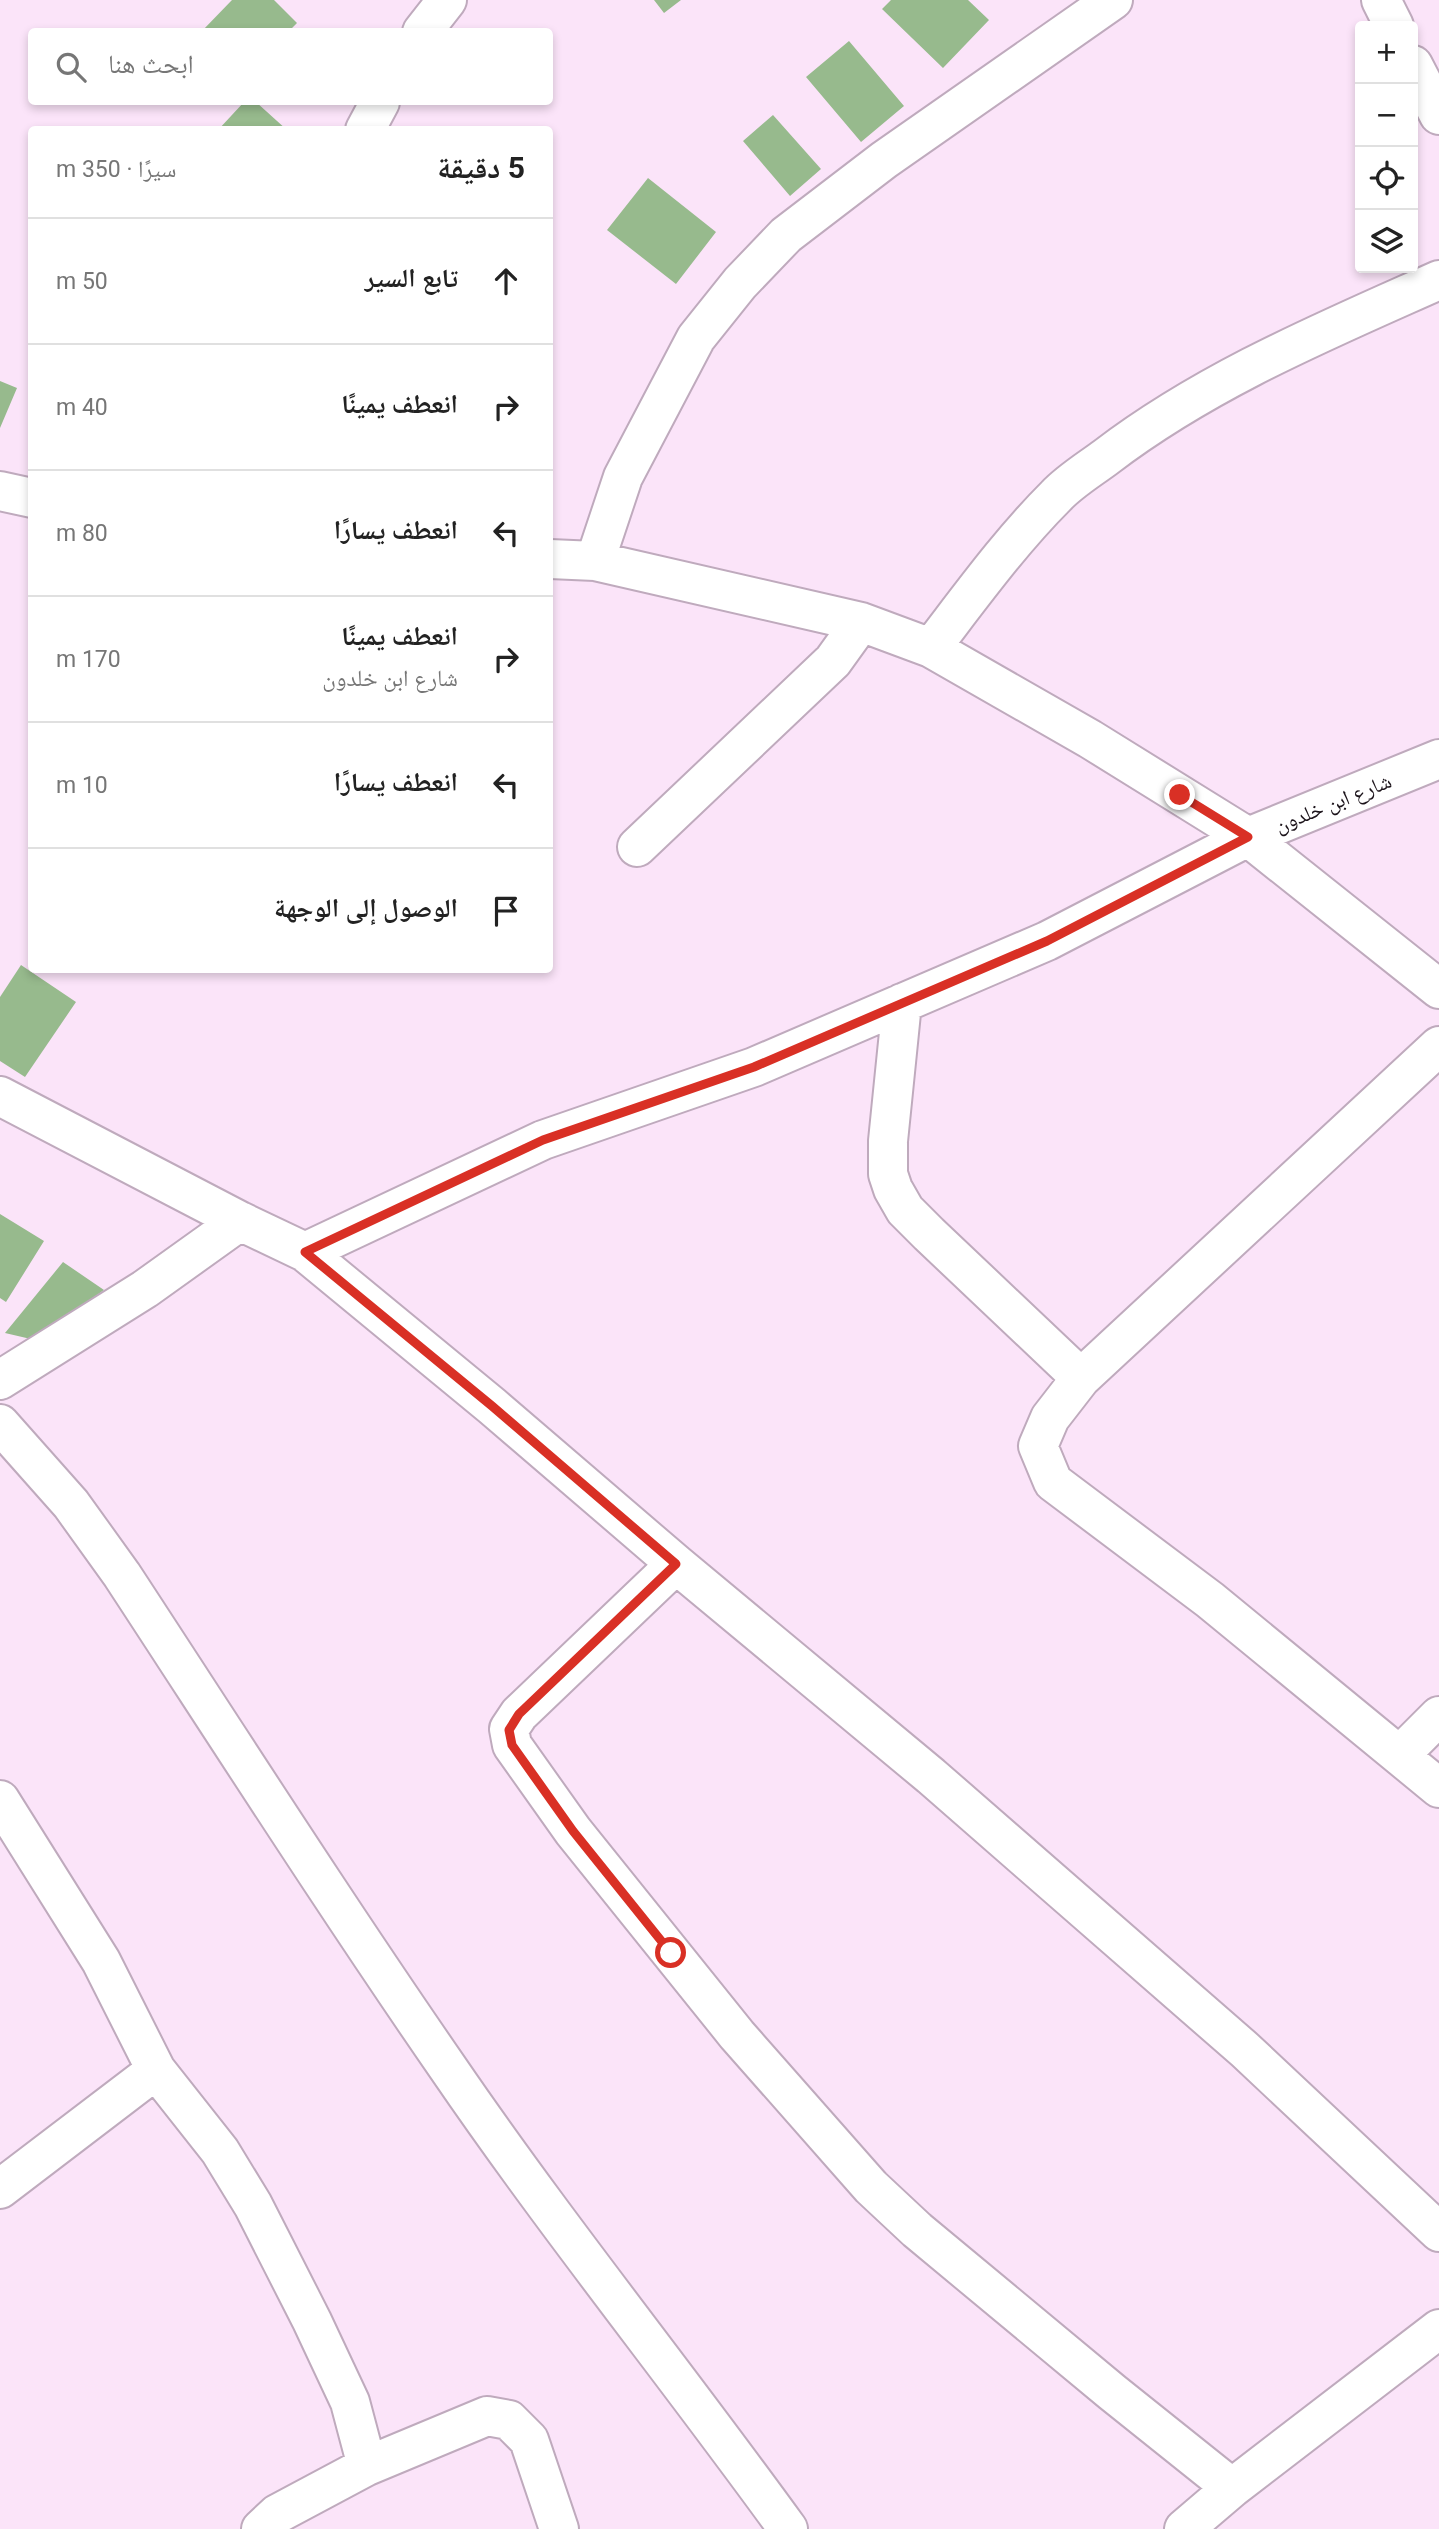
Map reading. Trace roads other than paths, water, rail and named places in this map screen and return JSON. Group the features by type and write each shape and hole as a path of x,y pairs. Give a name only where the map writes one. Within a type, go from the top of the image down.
{"street":[{"path":"425,28 447,0"},
{"path":"595,561 623,477 696,338 740,283 786,235 884,160 1114,0"},
{"path":"1381,0 1392,21"},
{"path":"1418,75 1439,115"},
{"path":"367,126 378,105"},
{"path":"931,648 992,569 1057,494 1129,439 1202,394 1298,343 1439,280"},
{"path":"0,491 28,497"},
{"path":"553,559 595,561 861,622 931,648 1090,739 1248,837 1439,989"},
{"path":"636,847 833,661 861,622"},
{"name":"شارع ابن خلدون","path":"305,1252 543,1140 754,1067 1047,941 1248,837 1439,759"},
{"path":"902,1003 888,1141 888,1174 893,1189 905,1210 1081,1378"},
{"path":"1439,1046 1081,1378 1050,1418 1038,1446 1053,1482 1210,1600 1439,1788"},
{"path":"0,1096 305,1252 931,1776 1224,2031 1439,2232"},
{"path":"0,1380 145,1289 240,1221"},
{"path":"0,1424 79,1514 447,2068 551,2214 717,2431 788,2529"},
{"path":"676,1564 519,1714 509,1730 512,1745 573,1831 737,2035 871,2187 917,2230 1081,2367 1232,2488"},
{"path":"1400,1755 1439,1716"},
{"path":"0,1800 100,1961 156,2070 220,2151 253,2205 350,2402 367,2466"},
{"path":"0,2189 156,2070"},
{"path":"1184,2529 1232,2488 1439,2329"},
{"path":"261,2529 277,2514 367,2466 487,2416 509,2420 529,2440 559,2529"}]}
